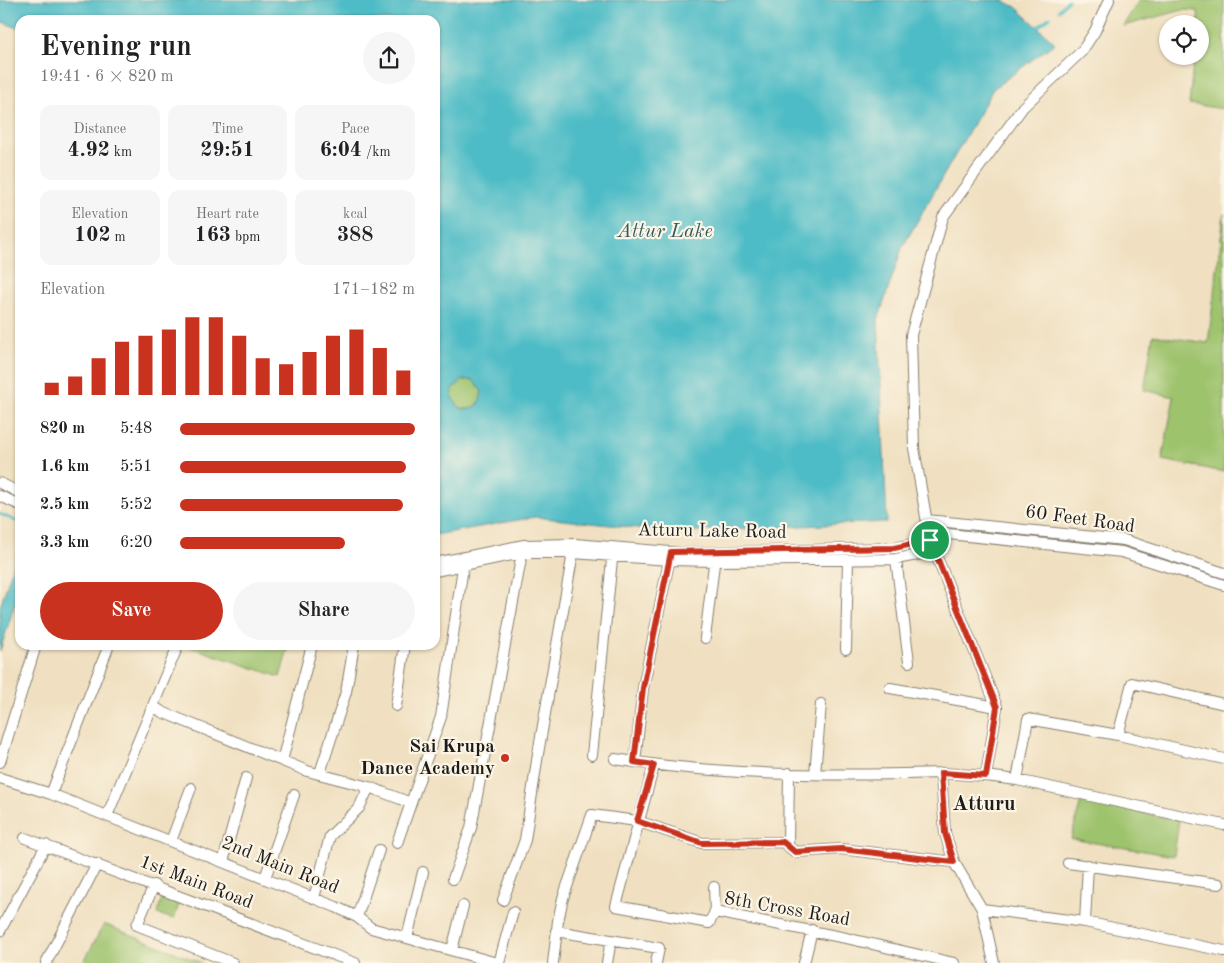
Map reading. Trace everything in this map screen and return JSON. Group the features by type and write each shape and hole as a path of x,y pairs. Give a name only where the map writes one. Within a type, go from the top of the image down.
{"street":[{"path":"986,776 997,707 966,626 933,552 929,536 914,448 911,335 943,217 1023,107 1082,51 1095,31 1109,0"},
{"path":"0,483 15,490"},
{"path":"0,496 15,502"},
{"name":"60 Feet Road","path":"927,520 1124,540 1224,573"},
{"name":"60 Feet Road","path":"929,536 1122,552 1224,586"},
{"name":"Atturu Lake Road","path":"715,556 894,548 929,536"},
{"path":"503,900 525,840 574,548"},
{"name":"Atturu Lake Road","path":"440,563 464,561 523,549 574,548 670,556 848,560 896,559 933,552"},
{"path":"453,879 470,828 523,549"},
{"path":"592,755 613,551"},
{"path":"634,762 643,688 670,556"},
{"path":"705,638 715,556"},
{"path":"896,559 909,662"},
{"path":"846,649 848,560"},
{"path":"398,843 441,717 464,561"},
{"name":"Atturu Lake Road","path":"440,570 464,561"},
{"path":"0,762 34,650"},
{"path":"50,794 107,650"},
{"path":"107,816 176,650"},
{"path":"282,760 311,650"},
{"path":"320,773 346,692 353,650"},
{"path":"396,706 404,650"},
{"path":"1118,735 1132,683 1224,704"},
{"path":"890,688 997,707"},
{"path":"815,774 822,704"},
{"path":"153,706 162,712 282,760 369,787 411,803"},
{"path":"1017,780 1028,719 1118,735 1224,759"},
{"path":"615,759 696,770 815,774 941,773 986,776 1017,780 1224,825"},
{"path":"637,821 654,765"},
{"path":"788,846 789,773"},
{"path":"941,773 945,833 954,862 982,909 994,963"},
{"name":"2nd Main Road","path":"0,778 50,794 265,878 357,917 371,928 498,963"},
{"path":"223,862 246,778"},
{"path":"314,898 330,836 359,808 369,787"},
{"path":"171,841 191,788"},
{"path":"265,878 294,795"},
{"path":"553,963 556,931 563,898 592,815 637,821 702,843 783,842 795,852 841,849 954,862"},
{"name":"8th Cross Road","path":"637,821 616,906 709,924 715,912 812,930 954,963"},
{"name":"1st Main Road","path":"25,838 355,963"},
{"path":"0,931 46,845"},
{"path":"357,917 379,850"},
{"path":"1068,863 1219,884"},
{"path":"46,963 97,864"},
{"path":"1085,922 1088,865"},
{"path":"407,938 423,872"},
{"path":"154,886 137,925 233,963"},
{"path":"714,888 715,912"},
{"path":"452,950 464,906"},
{"path":"982,909 1085,922 1224,951"},
{"path":"498,963 513,912"},
{"path":"804,963 812,930"},
{"path":"556,931 659,948 656,963"},
{"path":"607,963 611,940"}],"green space":[{"path":"1139,0 1224,0 1224,109 1189,104 1193,65 1209,65 1209,15 1198,15 1198,11 1183,10 1123,26"},
{"path":"1224,214 1224,472 1162,460 1174,397 1144,390 1153,335 1208,343"},
{"path":"467,379 478,383 482,394 478,405 467,409 456,405 452,394 456,383"},
{"path":"199,650 288,650 280,677"},
{"path":"1081,801 1179,820 1174,856 1071,839"},
{"path":"162,898 179,904 174,919 157,914"},
{"path":"104,924 202,963 83,963"}],"water":[{"name":"Attur Lake","path":"0,0 1002,0 1016,7 1055,43 993,89 902,248 878,320 887,522 675,532 535,517 440,534 440,15 15,15 15,27 0,21","holes":["463,380 473,380 482,391 479,404 471,409 461,409 452,398 453,388"]},
{"path":"15,559 15,604 0,651 0,607"}],"waterway":[{"path":"1059,10 1068,0"},
{"path":"1035,29 1050,17"},
{"path":"0,514 15,521"}],"place":[{"name":"Sai Krupa Dance Academy","path":"505,758"}],"district":[{"name":"Atturu","path":"984,804"}],"route":[{"path":"930,540 933,552 966,626 997,707 986,776 941,773 945,833 954,862 841,849 795,852 783,842 702,843 637,821 654,765 634,762 643,688 671,552 894,548 930,540"}]}
